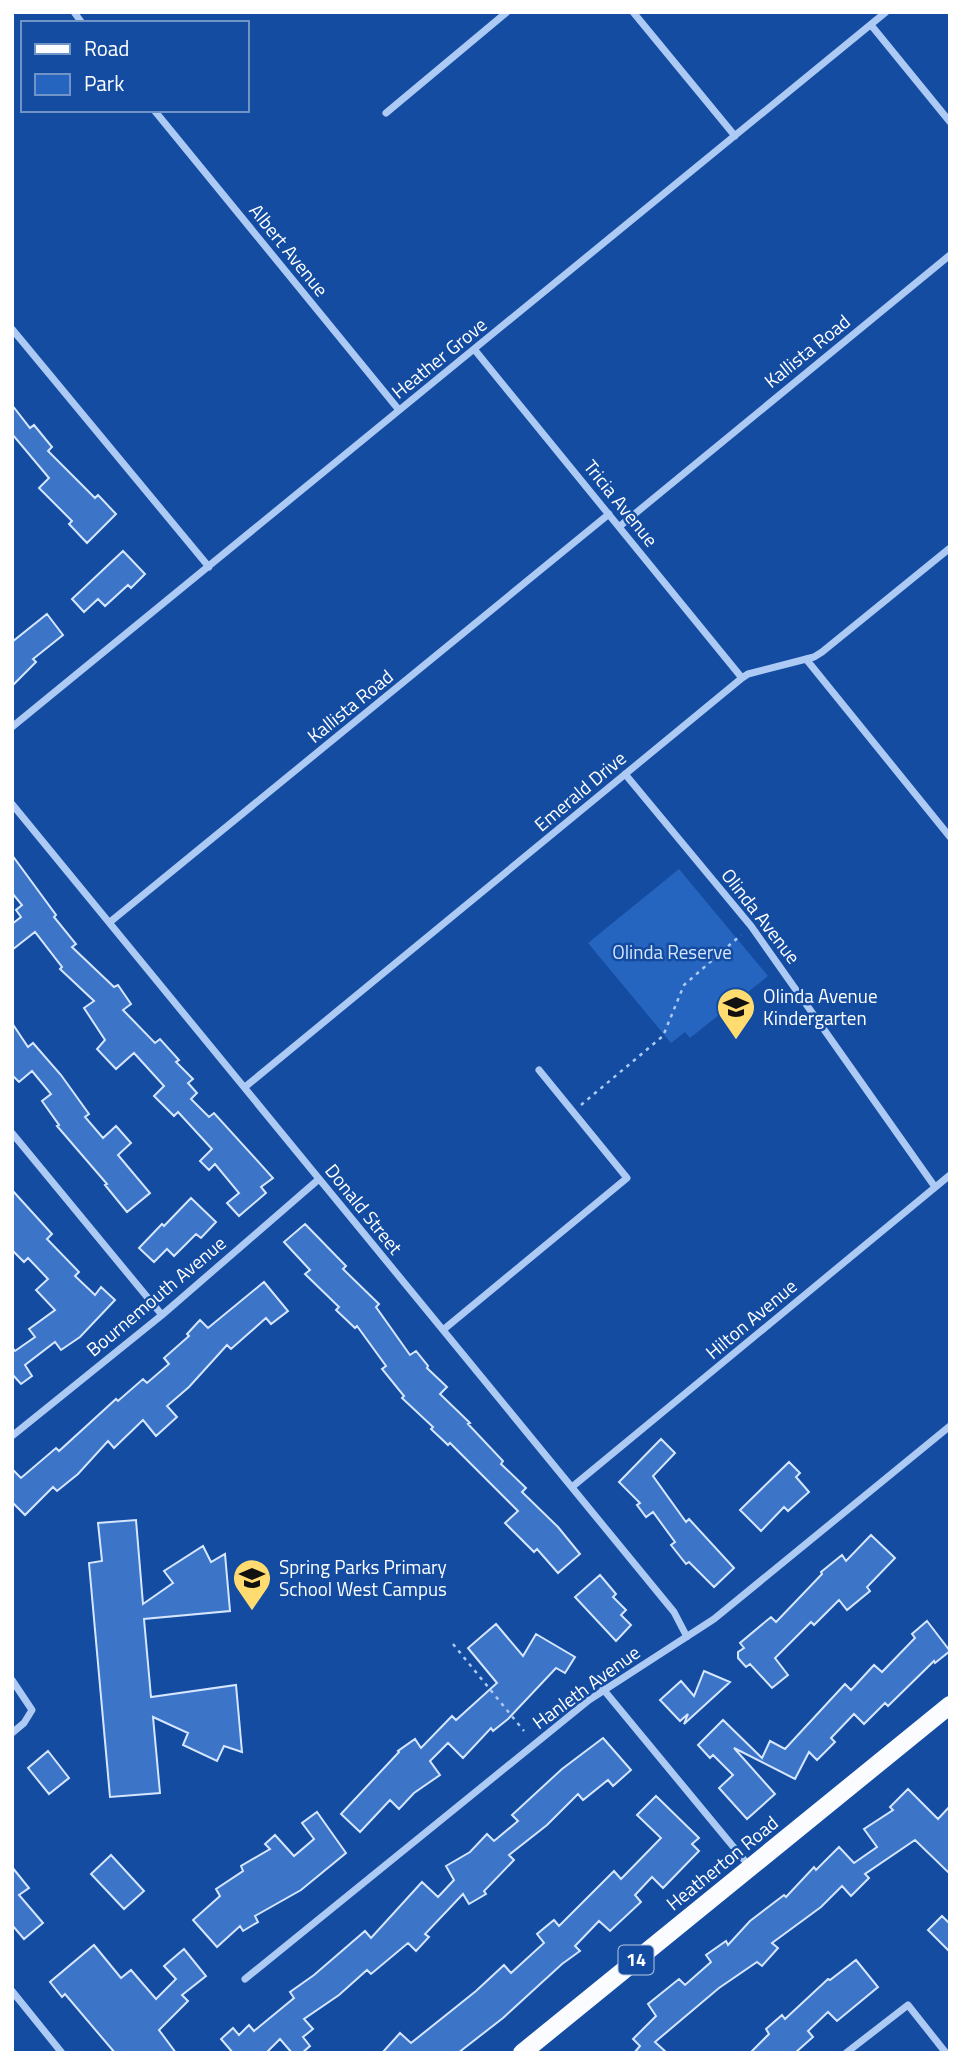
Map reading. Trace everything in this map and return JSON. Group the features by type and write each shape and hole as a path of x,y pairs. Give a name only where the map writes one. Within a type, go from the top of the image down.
{"main road":[{"name":"Heatherton Road","path":"522,2053 950,1705"}],"street":[{"path":"386,113 507,12"},
{"path":"633,12 735,136"},
{"name":"Heather Grove","path":"12,727 886,12"},
{"path":"871,25 950,122"},
{"name":"Albert Avenue","path":"156,112 400,410"},
{"name":"Kallista Road","path":"620,526 950,255"},
{"path":"12,329 209,567"},
{"name":"Tricia Avenue","path":"474,349 742,678"},
{"name":"Kallista Road","path":"110,922 609,514"},
{"name":"Emerald Drive","path":"245,1087 742,678 822,652 950,548"},
{"path":"806,659 950,837"},
{"name":"Olinda Avenue","path":"625,774 751,926 935,1187"},
{"name":"Donald Street","path":"12,804 674,1612 687,1637"},
{"path":"443,1330 627,1178 539,1070"},
{"path":"12,1133 162,1315"},
{"name":"Hilton Avenue","path":"572,1487 950,1175"},
{"name":"Bournemouth Avenue","path":"12,1436 162,1315 319,1179"},
{"name":"Hanleth Avenue","path":"245,1979 603,1689 714,1619 950,1426"},
{"path":"12,1681 32,1710 24,1723 12,1733"},
{"path":"603,1689 750,1867"},
{"path":"12,1990 62,2053"},
{"path":"846,2053 908,2005 946,2053"}],"path":[{"path":"573,1112 663,1036 684,985 751,926"},
{"path":"453,1644 524,1731"}],"green space":[{"name":"Olinda Reserve","path":"679,869 768,976 690,1038 685,1032 671,1043 588,943"}],"building":[{"path":"12,405 30,428 34,425 52,447 48,451 95,498 98,495 116,514 87,543 69,524 72,521 39,488 49,478 12,434"},
{"path":"123,551 145,574 131,588 128,585 105,606 98,599 84,612 72,599"},
{"path":"47,614 63,635 33,659 36,662 12,686 12,642"},
{"path":"12,855 76,944 72,947 114,987 118,985 131,1004 123,1010 155,1043 160,1039 179,1060 176,1062 193,1079 188,1083 197,1093 191,1099 209,1117 214,1113 273,1178 261,1187 266,1193 239,1216 227,1203 239,1193 215,1164 209,1170 200,1161 212,1149 178,1112 174,1116 154,1096 164,1086 134,1053 116,1069 97,1049 105,1040 84,1008 94,1001 60,969 62,967 35,932 12,950 12,924 21,917 16,910 22,905 12,893"},
{"path":"12,1023 28,1047 33,1043 61,1075 89,1114 85,1117 103,1138 116,1126 131,1143 118,1155 150,1193 127,1212 105,1185 107,1184 57,1126 59,1125 42,1101 51,1094 32,1071 19,1082 12,1075"},
{"path":"12,1190 52,1234 47,1239 79,1272 75,1276 95,1295 101,1287 115,1300 80,1337 61,1350 55,1342 25,1365 32,1376 21,1384 12,1374 12,1347 15,1351 35,1337 29,1329 55,1310 36,1290 48,1279 28,1258 24,1262 12,1250"},
{"path":"191,1198 216,1222 201,1238 196,1234 174,1256 167,1249 154,1262 139,1248"},
{"path":"305,1224 346,1266 343,1269 379,1304 376,1307 410,1355 416,1351 427,1368 447,1387 440,1394 470,1423 468,1424 503,1461 501,1464 526,1488 522,1492 558,1527 580,1554 558,1573 537,1549 534,1552 505,1523 518,1511 402,1398 404,1396 382,1369 386,1366 357,1326 355,1328 336,1310 339,1307 305,1274 310,1270 284,1242"},
{"path":"264,1282 288,1311 271,1324 266,1318 231,1349 227,1345 189,1387 167,1406 177,1417 156,1436 143,1420 114,1448 108,1441 78,1474 57,1491 53,1487 25,1515 12,1502 12,1469 21,1478 56,1448 59,1451 116,1399 118,1401 143,1379 147,1383 169,1364 164,1358 189,1336 187,1334 200,1320 208,1328"},
{"path":"661,1439 675,1453 653,1476 686,1522 689,1519 734,1568 714,1587 689,1562 686,1564 671,1545 675,1542 653,1512 646,1517 637,1505 640,1503 619,1482"},
{"path":"789,1462 800,1473 796,1477 809,1492 788,1511 784,1507 761,1531 740,1510"},
{"path":"136,1520 143,1604 173,1583 164,1571 203,1546 211,1562 225,1554 230,1611 144,1619 151,1697 236,1685 242,1752 224,1746 217,1761 183,1745 188,1733 153,1717 160,1793 110,1797 89,1563 102,1561 98,1523"},
{"path":"871,1535 895,1558 867,1587 870,1591 847,1610 839,1600 814,1625 811,1622 775,1658 788,1675 772,1688 750,1664 746,1667 738,1658 738,1652 744,1648 740,1643 771,1617 776,1622 821,1572 842,1555 846,1561"},
{"path":"600,1575 616,1594 613,1597 626,1610 621,1615 631,1625 616,1641 575,1597"},
{"path":"927,1621 950,1651 935,1663 934,1661 888,1706 885,1703 864,1724 854,1714 831,1738 835,1742 817,1760 809,1752 795,1779 734,1748 775,1794 747,1819 719,1788 733,1775 713,1755 710,1758 698,1745 723,1720 762,1758 770,1741 785,1749 845,1684 851,1690 874,1665 882,1672 915,1638 912,1634"},
{"path":"496,1624 523,1656 536,1634 575,1657 565,1673 556,1668 508,1719 493,1731 491,1728 463,1758 448,1743 430,1761 440,1775 414,1793 399,1809 390,1800 360,1832 341,1814 398,1751 415,1739 421,1748 452,1716 456,1720 497,1683 468,1648"},
{"path":"704,1671 730,1682 684,1724 688,1714 680,1721 660,1700 681,1681 694,1696"},
{"path":"603,1738 631,1770 613,1786 608,1780 583,1800 578,1794 547,1825 509,1855 514,1860 484,1891 486,1894 469,1904 463,1894 425,1934 429,1937 416,1951 408,1943 371,1974 367,1970 339,1995 304,2019 313,2029 303,2037 310,2046 302,2053 292,2053 280,2039 266,2053 233,2053 221,2039 233,2028 239,2035 249,2025 254,2031 294,1998 290,1992 365,1931 371,1938 422,1882 438,1897 454,1880 446,1866 470,1852 487,1834 494,1841 518,1821 512,1815 562,1769"},
{"path":"48,1751 69,1778 49,1794 28,1768"},
{"path":"908,1789 938,1819 950,1806 950,1874 915,1840 865,1874 869,1878 851,1896 842,1886 821,1907 772,1943 778,1948 762,1966 757,1962 719,1988 655,2042 667,2053 634,2053 640,2046 633,2039 656,2016 648,2004 679,1979 685,1985 711,1962 706,1955 726,1941 728,1945 750,1921 784,1895 786,1897 814,1867 816,1870 839,1847 854,1863 877,1847 864,1829 893,1810 890,1807"},
{"path":"656,1796 699,1838 692,1844 699,1851 663,1888 652,1877 635,1895 641,1902 610,1931 599,1921 575,1946 580,1951 458,2053 382,2053 400,2033 411,2043 504,1965 511,1973 544,1943 537,1934 554,1920 559,1926 614,1871 621,1879 661,1838 637,1815"},
{"path":"317,1812 346,1853 301,1890 255,1916 258,1922 243,1931 240,1926 217,1947 193,1920 220,1896 216,1889 243,1871 241,1866 270,1849 265,1844 275,1835 294,1856 314,1839 302,1823"},
{"path":"111,1855 144,1891 124,1909 91,1874"},
{"path":"12,1867 29,1888 19,1895 43,1923 24,1939 12,1925"},
{"path":"942,1916 950,1924 950,1952 928,1930"},
{"path":"94,1945 121,1978 131,1970 156,1999 176,1979 164,1966 184,1949 206,1976 182,1995 188,2001 159,2030 176,2053 115,2053 65,1994 62,1997 50,1982"},
{"path":"856,1960 878,1987 837,2021 828,2012 808,2031 813,2037 795,2053 750,2053 769,2034 766,2029 782,2015 785,2019 828,1979"}],"place":[{"name":"Olinda Avenue Kindergarten","path":"736,1041"},
{"name":"Spring Parks Primary School West Campus","path":"252,1612"}]}
